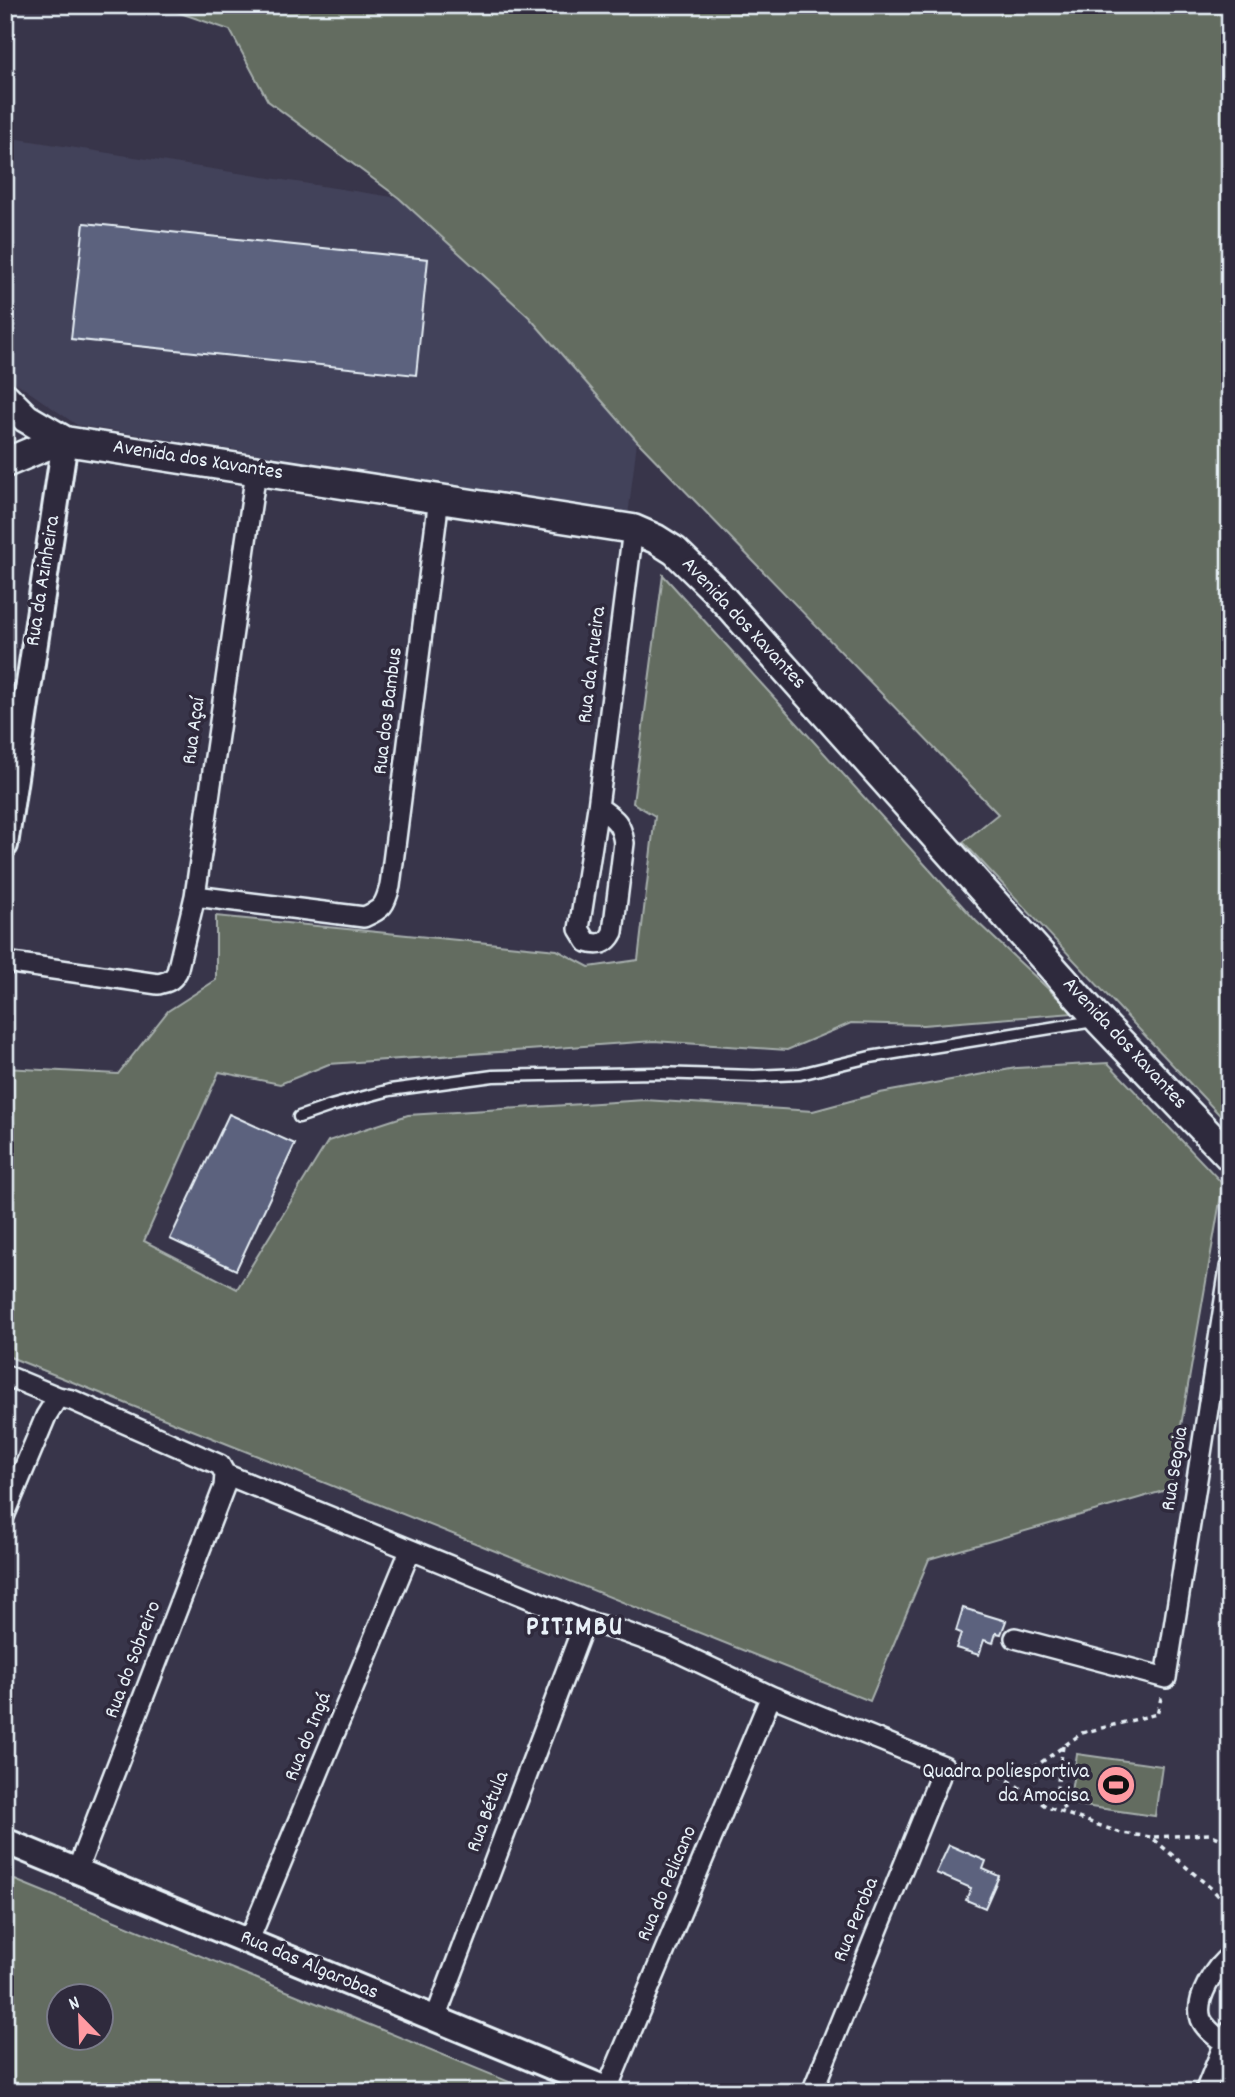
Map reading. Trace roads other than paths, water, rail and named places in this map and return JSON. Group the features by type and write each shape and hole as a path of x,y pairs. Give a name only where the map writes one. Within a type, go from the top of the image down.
{"main road":[{"name":"Avenida dos Xavantes","path":"5,397 26,418 65,440 633,529 676,551 715,590 1099,1020 1230,1157"},
{"name":"Avenida dos Xavantes","path":"5,463 65,440"}],"street":[{"name":"Rua da Azinheira","path":"5,845 65,440"},
{"name":"Rua Açaí","path":"5,962 158,984 174,978 195,896 256,471"},
{"name":"Rua dos Bambus","path":"195,896 364,917 385,904 390,886 439,498"},
{"name":"Rua da Arueira","path":"598,807 617,820 624,844 613,932 603,944 587,942 579,929 598,807 633,529"},
{"name":"Rua Segoia","path":"1015,1638 1166,1678 1230,1268"},
{"path":"5,1375 72,1400 223,1470 410,1551 585,1621 669,1648 771,1696"},
{"path":"5,1514 46,1416 58,1397"},
{"name":"Rua do Sobreiro","path":"77,1870 224,1487 223,1470"},
{"name":"Rua do Ingá","path":"249,1940 410,1551"},
{"name":"Rua Bétula","path":"435,2019 585,1621"},
{"name":"Rua Peroba","path":"771,1696 944,1766 812,2092"},
{"name":"Rua do Pelicano","path":"610,2091 771,1696"},
{"name":"Rua das Algarobas","path":"5,1841 610,2091"},
{"path":"1205,2092 1227,2037 1210,2032 1201,2019 1199,2005 1215,1969 1230,1956"}],"lane":[{"path":"299,1117 331,1105 390,1090 493,1076 800,1074 870,1057 1099,1020"}],"place":[{"name":"Quadra poliesportiva da Amocisa","path":"1116,1785"}],"district":[{"name":"PITIMBU","path":"575,1629"}]}
